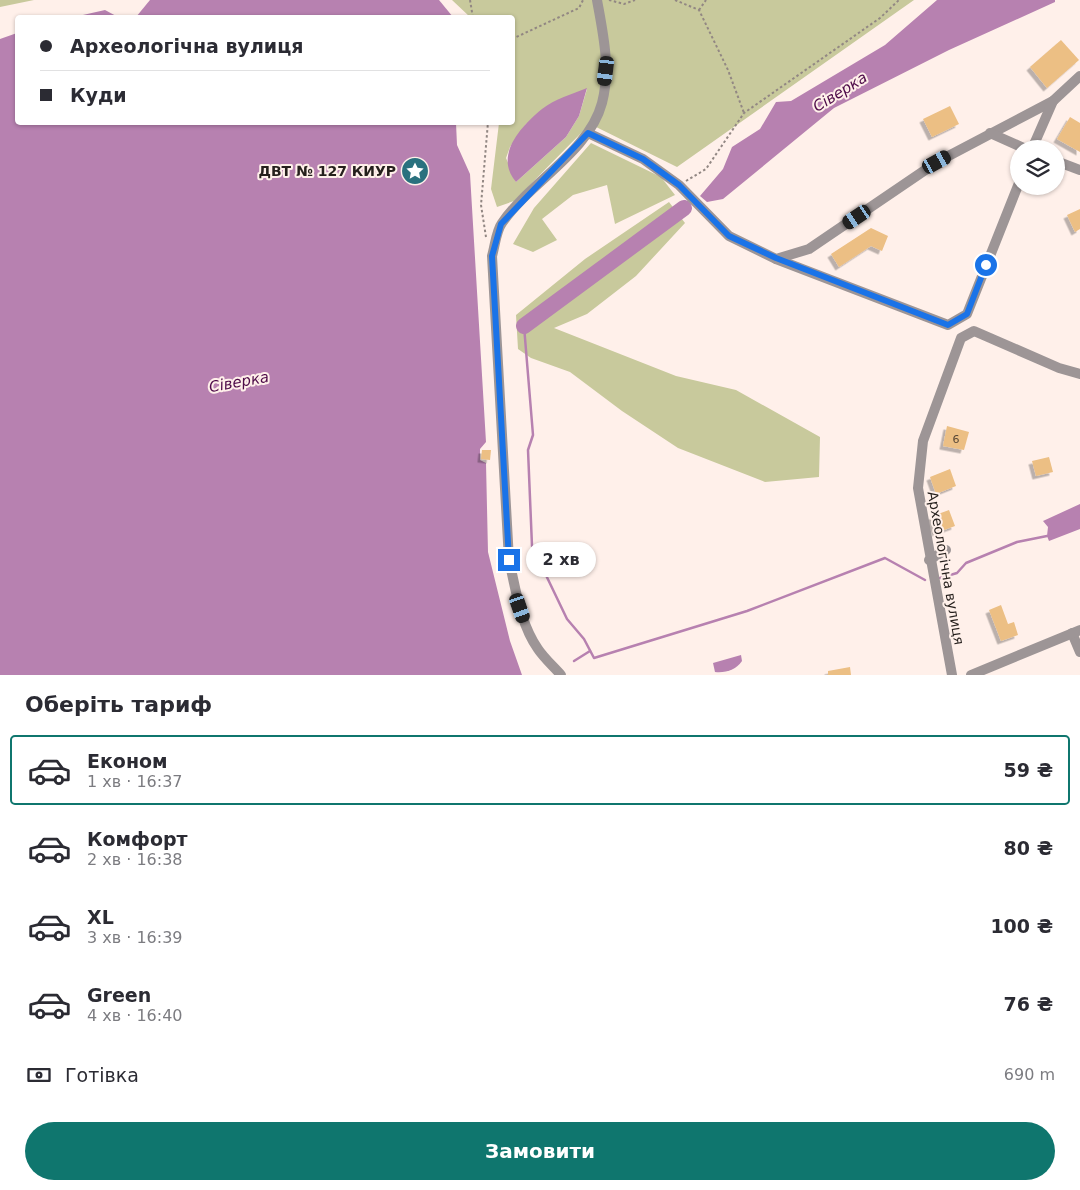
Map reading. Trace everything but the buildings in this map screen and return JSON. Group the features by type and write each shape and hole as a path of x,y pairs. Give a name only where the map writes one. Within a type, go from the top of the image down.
{"street":[{"path":"561,675 538,648 520,608 509,560 492,256 501,224 594,126 602,102 606,71 605,42 598,0"},
{"path":"776,258 809,249 937,162 1053,101 1080,76"},
{"path":"1036,140 1053,101"},
{"path":"588,133 643,159 679,185 729,236 776,258 948,325 967,314 1014,195"},
{"path":"990,133 1010,142"},
{"path":"1065,164 1080,170"},
{"name":"Археологічна вулиця","path":"952,675 929,560 918,488 923,442 961,338 974,331 1059,368 1080,374"},
{"path":"929,560 946,550"},
{"path":"971,675 1076,631 1080,652"}],"path":[{"path":"470,0 472,15"},
{"path":"515,38 579,8 583,0"},
{"path":"609,0 624,4 635,0"},
{"path":"675,0 699,10 728,70 744,113"},
{"path":"699,10 706,0"},
{"path":"679,185 706,169 744,113 880,18 899,0"},
{"path":"488,125 481,205 492,256"}],"green space":[{"path":"0,0 34,0 0,7"},
{"path":"452,0 914,0 677,167 590,124 514,201 497,207 491,189 499,125 515,125 515,15 468,15","holes":["587,89 579,116 566,137 516,182 506,158 510,147 526,124"]},
{"path":"591,143 661,177 675,195 615,224 607,185 573,195 542,219 557,240 533,252 513,244 534,208"},
{"path":"669,202 685,223 636,276 587,314 554,328 676,376 736,390 820,437 819,477 765,482 678,448 622,411 570,372 531,358 518,349 516,315 585,259"}],"water":[{"path":"150,0 439,0 451,15 138,15"},
{"path":"937,0 1055,0 1055,2 949,50 834,108 723,199 707,202 700,196 723,169 732,147 760,129 776,102 791,101 885,45"},
{"path":"105,10 114,15 83,15"},
{"path":"15,34 15,125 456,125 457,145 470,174 486,442 480,449 480,460 486,463 488,552 510,641 522,675 0,675 0,39","holes":["418,166 421,168 420,174 412,176 409,174 410,167"]},
{"path":"587,88 579,116 566,137 516,182 510,172 508,162 512,142 518,133 547,105"},
{"path":"1080,504 1080,529 1049,541 1047,536 1048,527 1043,521"},
{"path":"741,655 742,661 734,669 715,672 713,663"}],"waterway":[{"name":"Сіверка","path":"524,326 684,208"},
{"path":"524,326 533,435 528,450 532,546 567,619 584,639 594,658 747,611 885,558 925,580"},
{"path":"940,578 957,573 966,563 1017,542 1047,536"},
{"path":"574,661 590,651"}],"place":[{"name":"ДВТ № 127 КИУР","path":"415,171"}],"route":[{"path":"509,560 492,256 501,224 588,133 643,159 679,185 729,236 776,258 948,325 967,314 986,265"}]}
